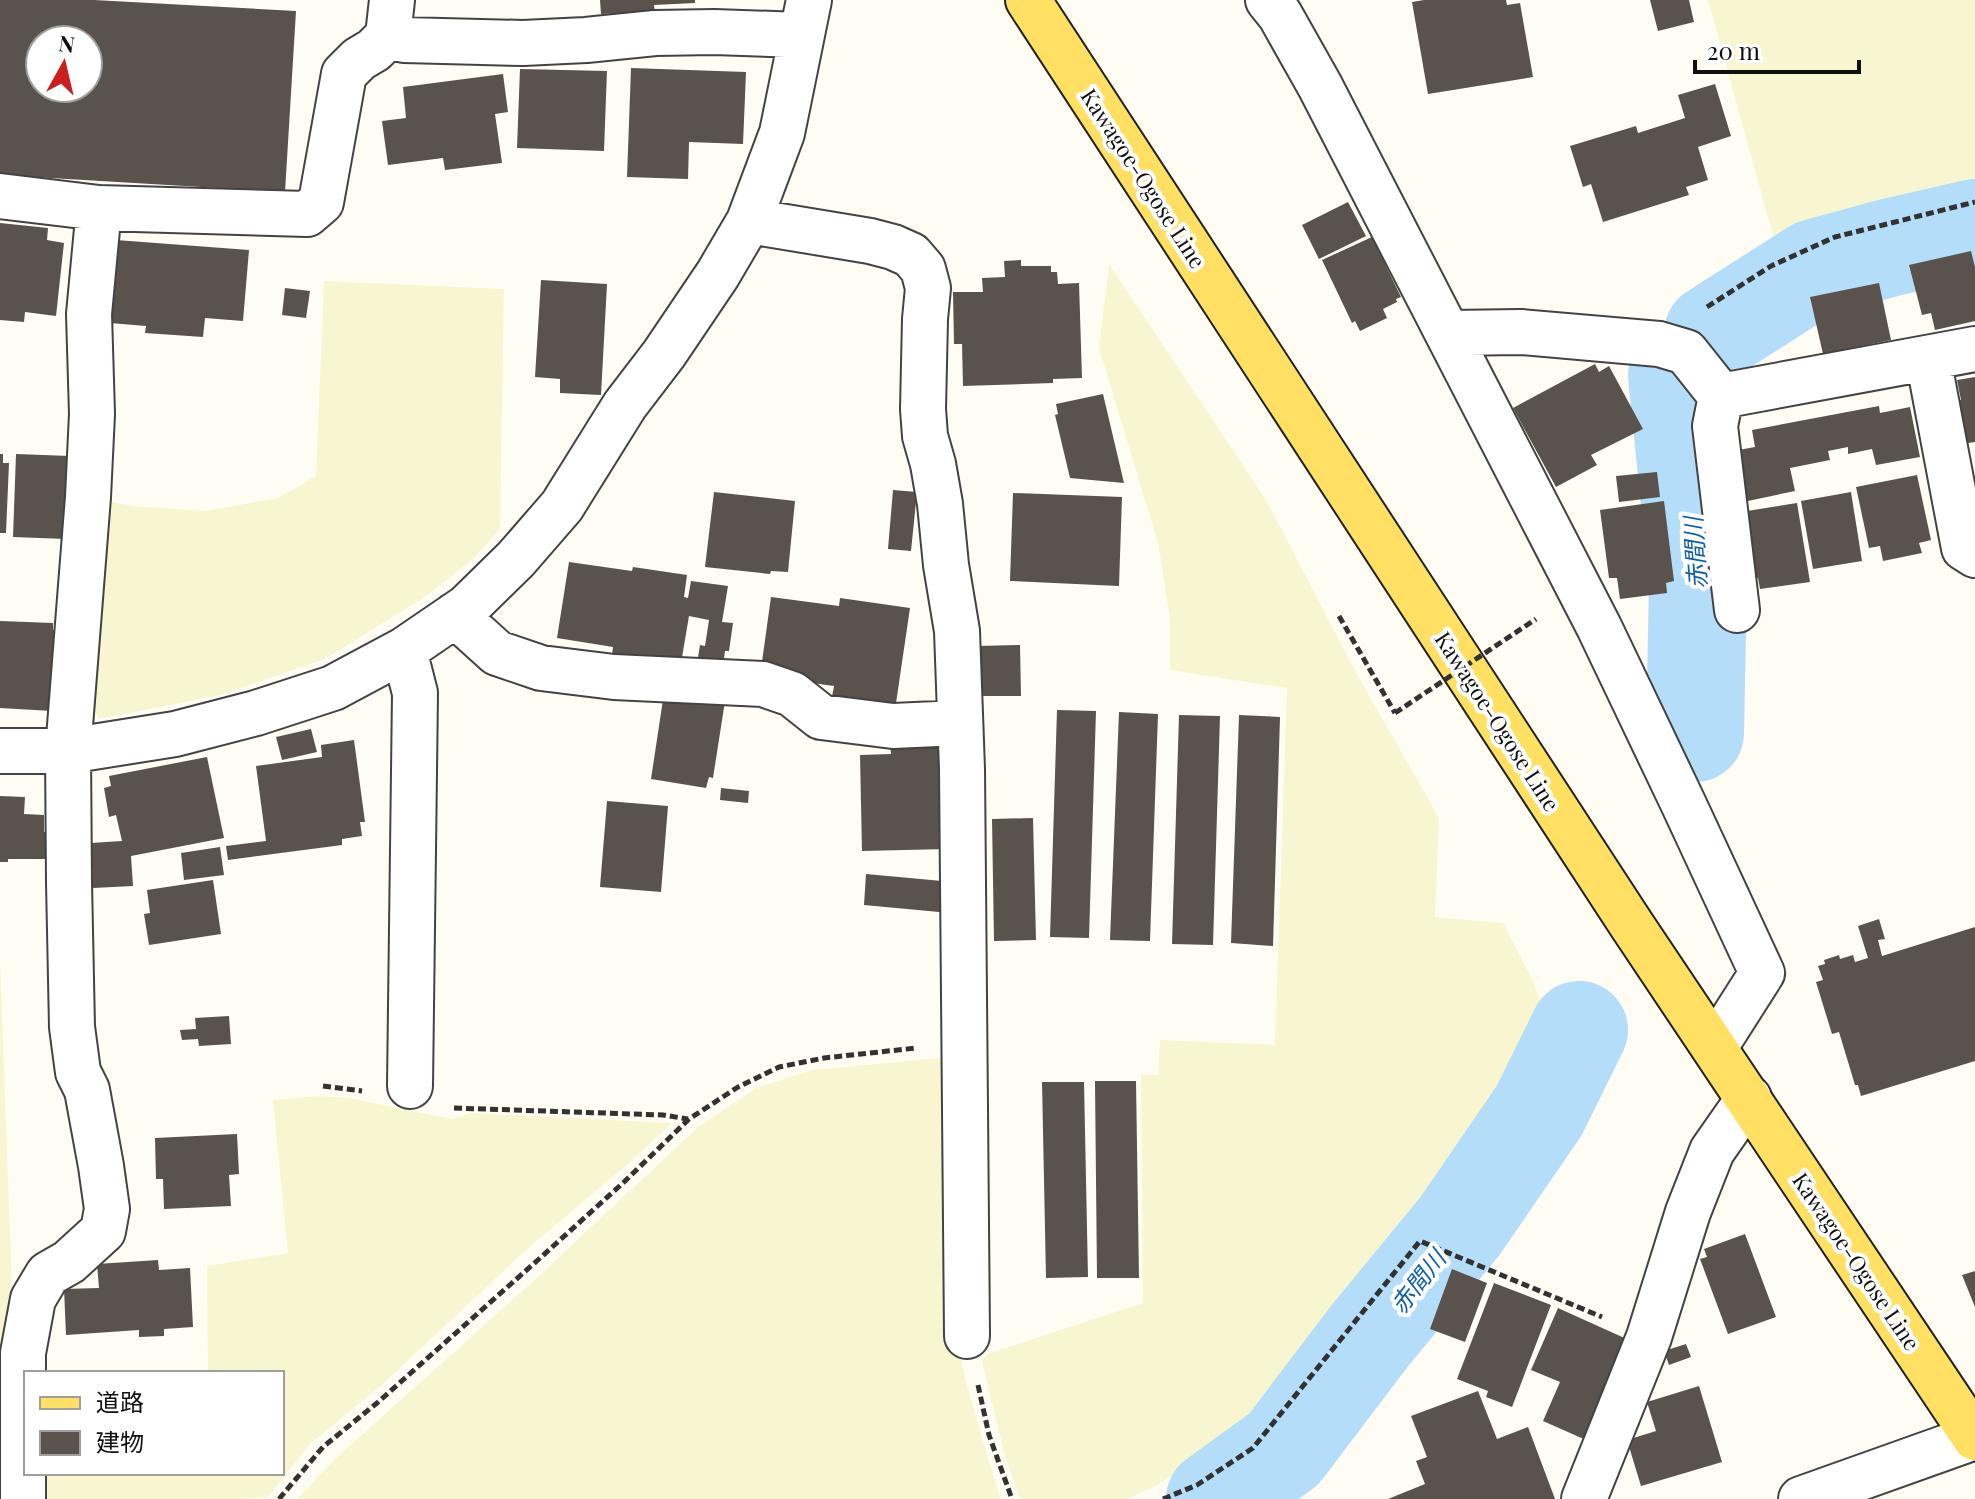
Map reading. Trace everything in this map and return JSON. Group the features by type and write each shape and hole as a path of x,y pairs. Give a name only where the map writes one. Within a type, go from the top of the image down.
{"main road":[{"name":"Kawagoe-Ogose Line","path":"1028,0 1631,924 1975,1438"}],"street":[{"path":"1268,0 1280,15 1320,86 1599,627 1762,973 1715,1047"},
{"path":"0,751 68,751 175,734 256,713 333,688 404,650 467,607 516,559 562,506 625,405 718,274 749,221 782,133 805,17 714,32 523,43 404,40 390,18"},
{"path":"0,196 99,208 307,214 321,202 344,74 374,50 390,18"},
{"path":"23,1499 23,1353 33,1299 48,1274 69,1262 103,1231 107,1209 87,1090 78,1072 72,1027 69,882 68,751 88,497 92,414 89,314 99,208"},
{"path":"749,221 893,247 911,255 923,269 928,288 925,436 940,504 957,631 963,821 967,1336"},
{"path":"1449,333 1521,332 1659,344 1686,352 1721,396 1715,426 1737,610"},
{"path":"1721,396 1975,349"},
{"path":"1928,358 1964,548 1975,555"},
{"path":"455,615 497,653 541,668 614,677 763,684 792,694 821,717 893,726 959,723"},
{"path":"404,650 415,693 426,1097"},
{"path":"1584,1499 1649,1337 1688,1212 1712,1151 1749,1098"},
{"path":"1801,1499 1975,1438"}],"path":[{"path":"1659,344 1704,309 1771,266 1835,237 1975,202"},
{"path":"1339,616 1395,713 1536,619"},
{"path":"279,1499 323,1447 539,1259 689,1119 738,1087 779,1067 824,1058 965,1043"},
{"path":"323,1086 367,1092"},
{"path":"426,1097 488,1108 663,1115 689,1119"},
{"path":"1163,1499 1197,1485 1253,1448 1420,1241 1649,1337"},
{"path":"967,1336 989,1435 1012,1499"}],"shaded area":[{"path":"1708,0 1975,0 1975,189 1829,227 1777,250"},
{"path":"1109,264 1266,500 1359,678 1439,818 1435,917 1503,923 1533,981 1548,1021 1538,1063 1516,1103 1413,1237 1291,1386 1230,1439 1157,1485 1128,1499 1020,1499 1005,1456 982,1362 987,1354 1143,1303 1141,1074 1158,1075 1160,1040 1275,1045 1287,688 1170,670 1170,618 1158,543 1099,348"},
{"path":"324,281 504,289 500,529 474,558 428,595 325,659 221,695 99,719 89,700 112,502 205,511 278,498 316,476"},
{"path":"0,959 15,1369 14,1499 0,1499"},
{"path":"951,1057 956,1338 1000,1499 297,1499 336,1458 529,1285 697,1128 756,1088 812,1070"},
{"path":"319,1096 349,1098 452,1119 471,1113 672,1123 526,1250 383,1384 310,1444 268,1497 29,1499 30,1475 284,1475 284,1371 208,1371 207,1266 288,1253 273,1100"}],"building":[{"path":"0,0 94,0 296,11 285,192 0,175"},
{"path":"600,0 695,0 695,3 654,5 655,12 601,14"},
{"path":"1506,0 1507,5 1520,3 1533,77 1428,94 1412,2"},
{"path":"1650,0 1689,0 1694,22 1658,31"},
{"path":"631,68 746,72 743,144 689,142 688,179 627,177"},
{"path":"520,69 607,71 604,151 517,148"},
{"path":"503,74 508,112 495,114 502,163 445,170 443,158 388,165 382,121 406,118 403,87"},
{"path":"1715,84 1731,136 1698,147 1708,180 1686,187 1689,195 1603,222 1591,184 1583,187 1570,146 1636,126 1638,133 1685,118 1678,95"},
{"path":"1348,202 1366,236 1319,259 1302,225"},
{"path":"0,223 48,228 47,240 64,243 56,316 25,312 24,322 0,320"},
{"path":"1372,237 1401,297 1383,309 1387,318 1360,331 1355,321 1352,323 1322,260"},
{"path":"116,240 249,250 243,321 205,318 203,337 145,333 146,326 110,323"},
{"path":"1971,251 1975,267 1975,321 1935,330 1931,313 1922,315 1909,265"},
{"path":"1021,260 1021,266 1051,266 1051,272 1057,272 1058,284 1079,283 1082,378 1053,379 1053,383 963,386 962,344 954,344 953,292 983,292 982,278 1005,277 1004,261"},
{"path":"541,280 607,284 601,395 560,393 560,379 535,377"},
{"path":"1879,283 1891,340 1823,354 1810,297"},
{"path":"285,288 310,291 306,318 282,315"},
{"path":"1595,364 1599,372 1609,366 1643,429 1591,455 1597,465 1556,487 1513,408"},
{"path":"1975,377 1975,442 1955,445 1947,402 1961,400 1957,380"},
{"path":"1103,394 1124,483 1070,478 1055,415 1058,414 1056,404"},
{"path":"1879,406 1880,413 1910,407 1920,457 1876,465 1872,449 1848,454 1848,447 1828,451 1830,460 1790,468 1795,491 1743,502 1733,451 1755,447 1752,430"},
{"path":"0,454 3,454 3,463 9,463 6,533 0,533"},
{"path":"16,454 70,456 66,539 13,537"},
{"path":"1657,472 1660,497 1619,502 1616,476"},
{"path":"1917,475 1931,540 1919,543 1922,553 1883,561 1880,546 1869,548 1856,487"},
{"path":"893,490 917,492 911,551 888,549"},
{"path":"714,492 795,501 788,572 771,571 770,574 705,567"},
{"path":"1851,492 1862,561 1813,569 1801,501"},
{"path":"1013,493 1122,497 1119,586 1010,581"},
{"path":"1664,501 1674,581 1666,583 1667,593 1620,599 1617,578 1609,578 1600,510"},
{"path":"1797,503 1810,582 1760,589 1758,578 1752,579 1741,512"},
{"path":"569,562 687,575 684,597 688,598 691,581 728,586 722,622 733,623 722,673 696,670 700,645 705,646 709,620 689,616 679,675 611,663 613,647 557,638"},
{"path":"771,597 839,606 840,598 910,608 895,710 831,702 834,686 760,676"},
{"path":"0,621 53,623 53,630 56,630 52,711 0,708"},
{"path":"1020,645 1021,696 977,696 976,646"},
{"path":"664,693 725,701 713,778 709,777 706,788 651,779"},
{"path":"1057,710 1096,711 1089,938 1050,937"},
{"path":"1119,712 1158,714 1150,941 1110,940"},
{"path":"1179,715 1220,716 1213,945 1172,944"},
{"path":"1239,715 1280,717 1273,946 1231,943"},
{"path":"311,729 317,752 282,760 276,737"},
{"path":"944,739 947,849 862,851 860,755 891,754 890,741"},
{"path":"354,740 365,822 360,822 362,836 342,839 342,845 228,860 226,846 266,841 256,766 322,757 321,745"},
{"path":"207,757 224,838 131,856 133,886 93,888 91,843 122,841 116,815 109,817 104,788 111,786 109,776"},
{"path":"721,788 749,791 748,803 720,800"},
{"path":"0,796 25,797 24,814 44,815 47,859 8,859 8,862 0,862"},
{"path":"607,801 668,806 661,892 600,887"},
{"path":"1033,818 1036,940 994,941 992,819"},
{"path":"220,847 224,875 184,880 181,853"},
{"path":"866,874 953,882 950,913 864,905"},
{"path":"213,880 221,934 149,945 144,914 150,913 147,890"},
{"path":"1879,919 1885,939 1878,940 1882,956 1975,927 1975,1061 1861,1096 1839,1032 1832,1034 1816,982 1823,980 1818,966 1825,964 1824,960 1839,955 1840,959 1853,955 1855,962 1868,958 1858,926"},
{"path":"229,1016 231,1044 199,1046 198,1039 182,1040 180,1030 196,1029 195,1018"},
{"path":"1095,1081 1136,1081 1139,1278 1097,1278"},
{"path":"1042,1082 1084,1082 1088,1277 1046,1278"},
{"path":"237,1134 239,1174 229,1175 231,1206 164,1209 163,1179 156,1179 155,1138"},
{"path":"1745,1234 1776,1317 1728,1334 1700,1259 1707,1257 1704,1249"},
{"path":"158,1260 159,1270 190,1268 193,1327 164,1329 164,1336 139,1337 139,1330 66,1335 64,1289 99,1288 97,1264"},
{"path":"1452,1269 1487,1283 1465,1342 1430,1329"},
{"path":"1975,1271 1975,1307 1962,1275"},
{"path":"1494,1283 1551,1305 1512,1407 1486,1397 1488,1391 1457,1379"},
{"path":"1558,1308 1631,1341 1586,1440 1543,1421 1560,1382 1531,1370"},
{"path":"1686,1344 1691,1357 1669,1365 1664,1351"},
{"path":"1699,1386 1722,1462 1641,1486 1627,1440 1656,1431 1647,1402"},
{"path":"1478,1391 1497,1439 1528,1427 1555,1499 1388,1499 1425,1484 1416,1461 1427,1457 1411,1416"}],"waterway":[{"name":"赤間川","path":"1713,333 1815,268 1975,228"},
{"name":"赤間川","path":"1677,375 1698,582 1695,733"},
{"name":"赤間川","path":"1215,1499 1284,1449 1368,1338 1460,1226 1539,1111 1579,1030"}]}
